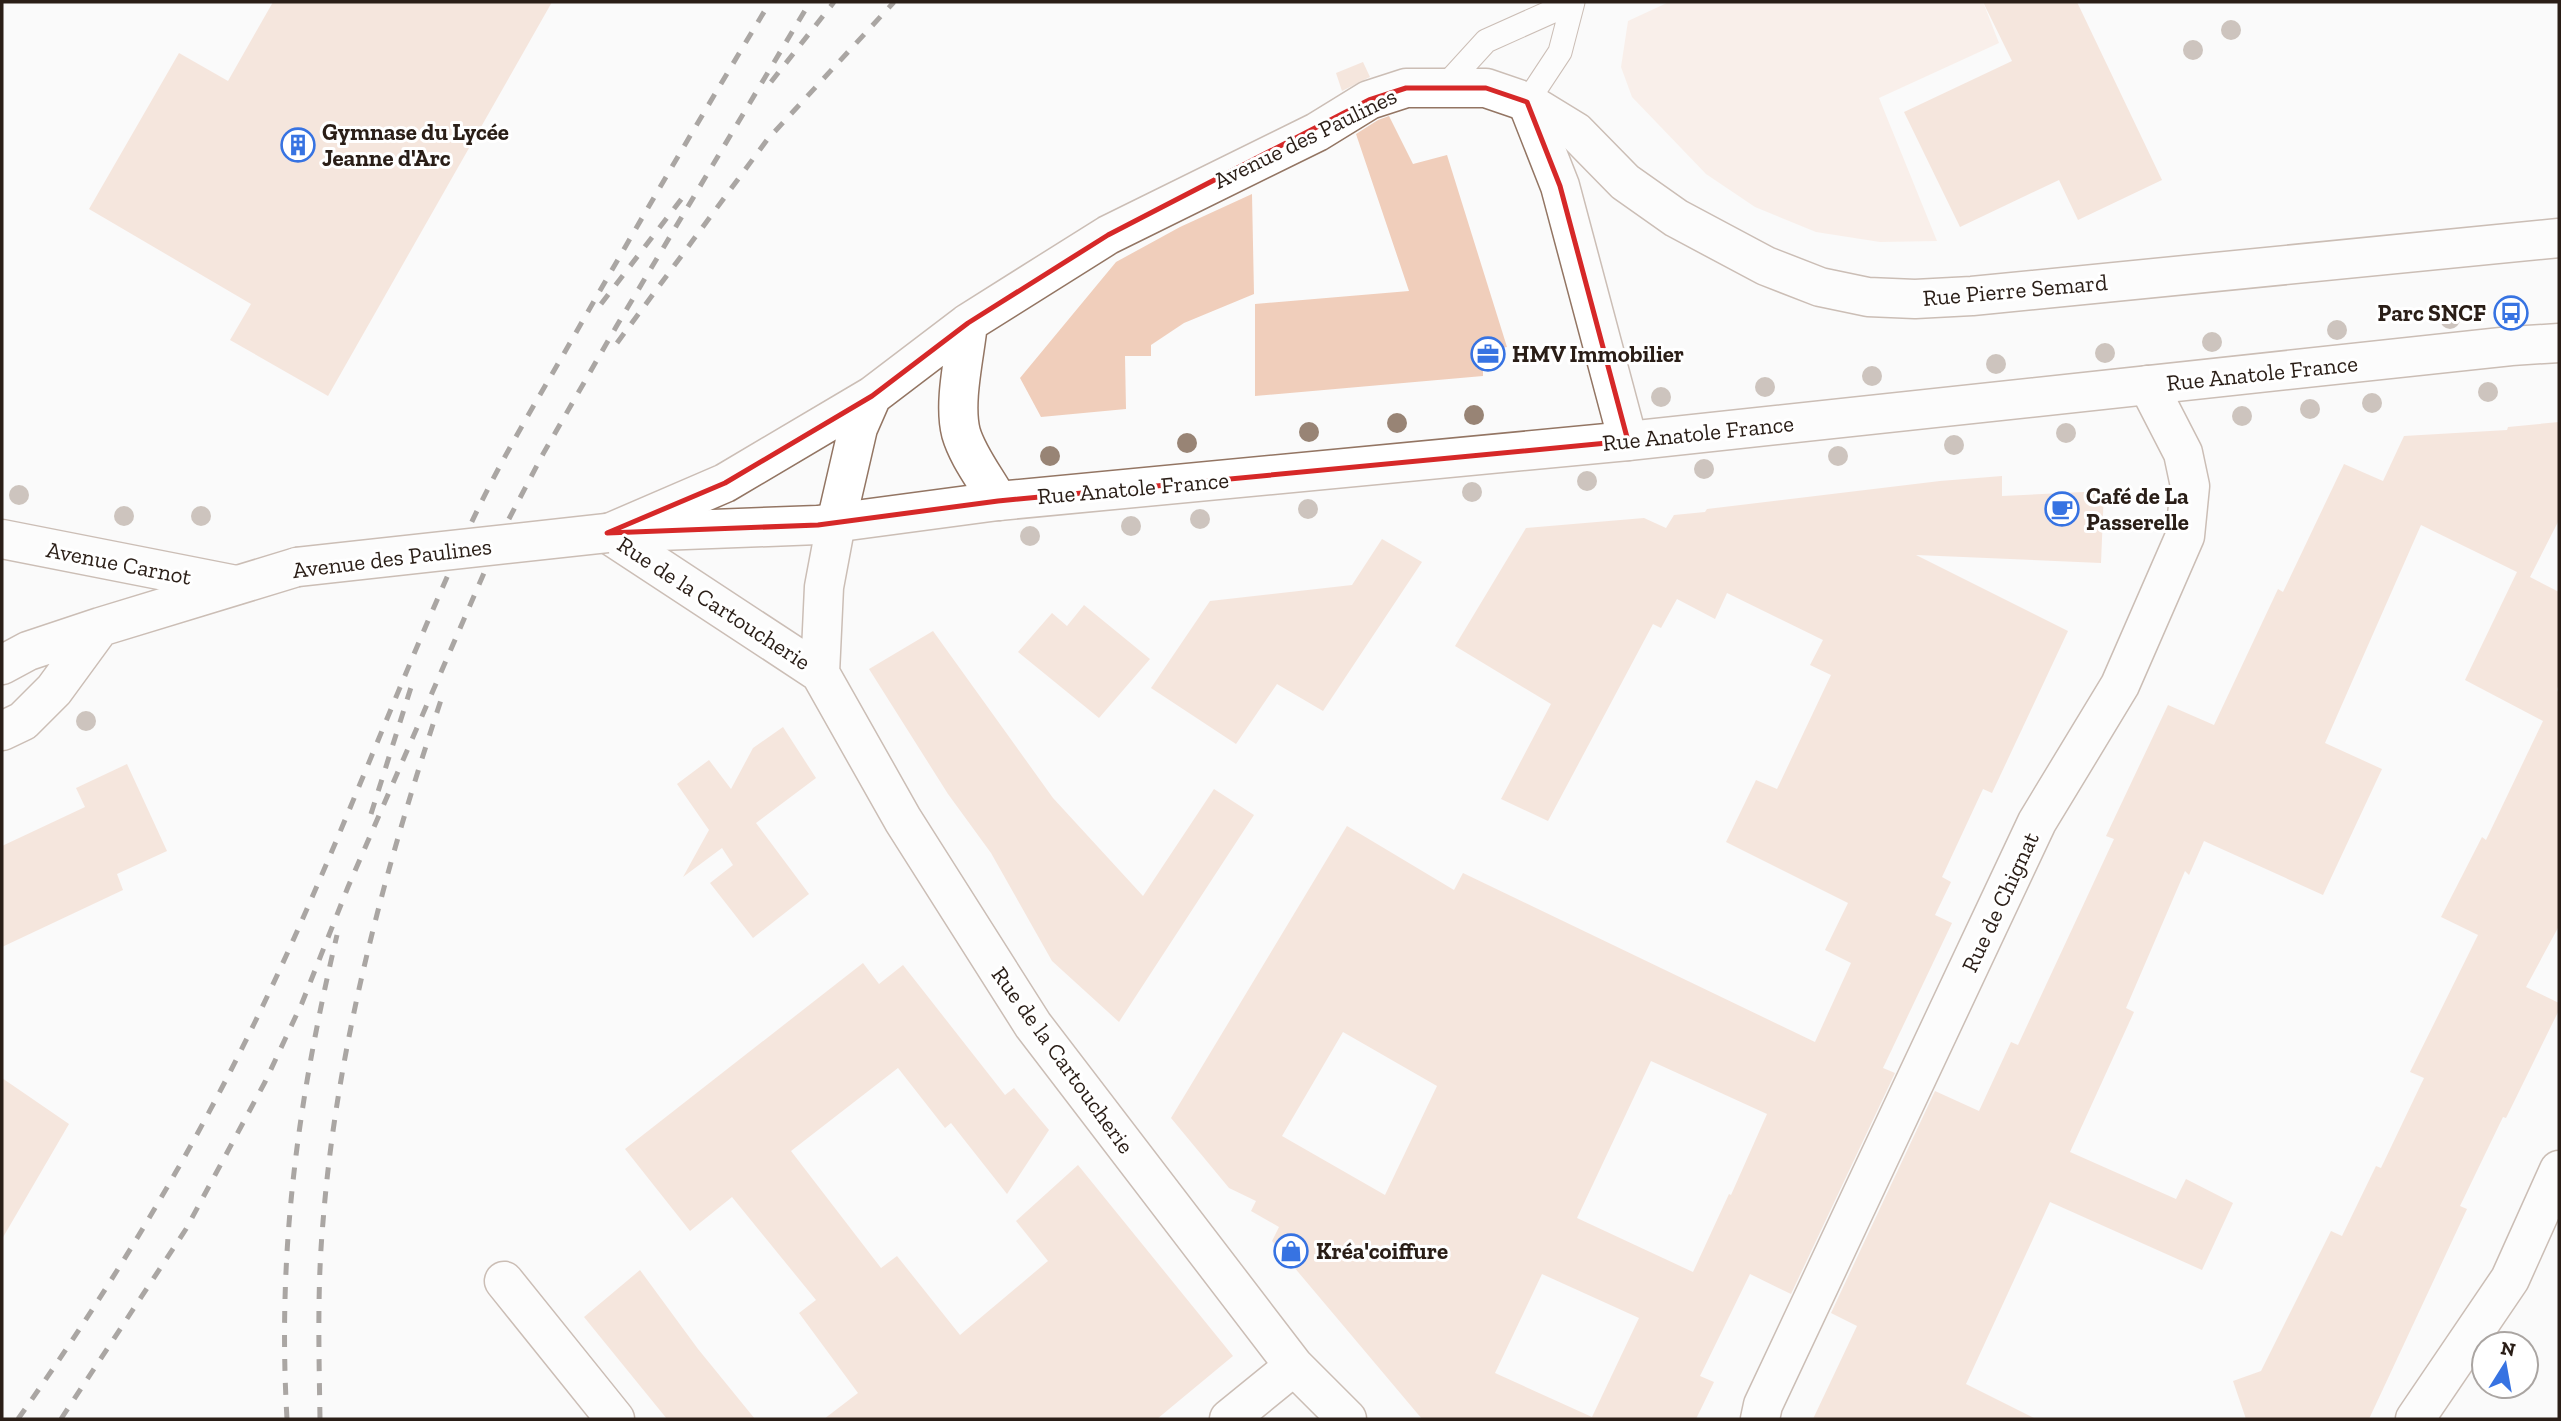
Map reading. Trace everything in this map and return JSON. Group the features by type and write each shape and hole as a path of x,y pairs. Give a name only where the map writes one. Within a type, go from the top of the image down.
{"main road":[{"name":"Avenue des Paulines","path":"607,533 725,483 872,396 968,323 1108,235 1317,132 1369,100 1406,88 1445,86 1486,88 1527,102"},
{"name":"Rue Pierre Semard","path":"1527,102 1576,132 1625,182 1676,218 1766,266 1819,287 1868,297 1915,299 1972,296 2559,238"},
{"path":"1527,102 1560,186 1628,441"},
{"path":"968,323 959,409 961,432 969,452 998,501"},
{"name":"Rue Anatole France","path":"836,523 998,501 1628,441 2559,343"},
{"name":"Rue de Chignat","path":"1760,1419 1763,1405 2037,822 2120,685 2185,536 2190,486 2183,453 2148,385"},
{"name":"Avenue des Paulines","path":"2,665 28,651 100,627 297,567 607,533 836,523 858,428 872,396"},
{"name":"Rue de la Cartoucherie","path":"820,673 824,587 836,523"},
{"name":"Rue de la Cartoucherie","path":"607,533 820,673 903,820 1033,1025 1294,1366 1347,1419"},
{"name":"Avenue Carnot","path":"2,539 236,585"},
{"path":"2,731 23,721 54,690 100,627"},
{"path":"2415,1419 2510,1279 2559,1170"},
{"path":"504,1282 615,1419"},
{"path":"1228,1419 1294,1366"}],"lane":[{"path":"1445,86 1486,41 1573,2"},
{"path":"1527,102 1560,52 1573,2"}],"highlighted area":[{"path":"1406,88 1486,88 1527,102 1560,186 1628,441 998,501 818,525 607,533 725,483 872,396 968,323 1108,235 1369,100"}],"shaded area":[{"path":"1669,2 1983,2 1999,43 1879,98 1937,241 1880,242 1816,232 1755,207 1706,174 1632,97 1621,67 1628,21"}],"building":[{"name":"Gymnase du Lycée Jeanne d'Arc","path":"273,2 552,2 328,396 230,340 251,304 89,209 179,53 228,81"},
{"path":"1983,2 2077,2 2162,180 2078,220 2059,180 1960,227 1904,112 2012,61"},
{"path":"1363,62 1370,77 1342,91 1336,73"},
{"path":"1389,116 1413,164 1447,155 1507,347 1494,349 1496,362 1483,363 1483,376 1255,396 1255,304 1409,291 1356,134"},
{"path":"1252,194 1254,294 1184,323 1151,345 1151,356 1125,356 1126,409 1041,417 1020,378 1116,262 1180,227"},
{"path":"2559,422 2559,520 2530,577 2559,592 2559,926 2526,987 2559,1003 2559,1010 2460,1206 2467,1209 2369,1419 2246,1419 2233,1381 2261,1371 2331,1231 2342,1236 2376,1166 2381,1168 2424,1078 2410,1072 2478,935 2441,917 2482,837 2486,840 2543,721 2465,680 2517,572 2421,525 2325,743 2382,769 2323,895 2204,841 2189,875 2185,871 2126,1008 2134,1012 2070,1152 2176,1199 2186,1179 2233,1203 2202,1270 2050,1202 1966,1384 2036,1419 1813,1419 1857,1326 1831,1313 1935,1091 1979,1111 2011,1042 2018,1045 2114,839 2106,836 2168,705 2214,725 2278,589 2283,592 2344,464 2383,481 2404,436 2507,430 2508,427"},
{"path":"2002,476 2002,496 2104,491 2101,563 1916,555 2068,631 1992,793 1983,789 1942,877 1951,882 1935,915 1952,923 1883,1068 1895,1073 1791,1294 1750,1274 1700,1376 1714,1382 1696,1419 1422,1419 1272,1241 1279,1227 1251,1211 1256,1201 1229,1188 1171,1118 1347,826 1454,890 1463,873 1815,1042 1851,963 1825,950 1848,903 1726,842 1756,780 1777,789 1831,675 1810,665 1823,640 1727,593 1715,619 1677,599 1661,628 1653,624 1548,821 1501,799 1551,704 1455,646 1526,528 1644,518 1666,528 1674,515 1705,512 1707,509","holes":["1343,1032 1437,1086 1385,1195 1282,1136","1651,1061 1767,1114 1693,1272 1577,1218","1542,1274 1639,1318 1592,1417 1495,1373"]},
{"path":"1382,539 1422,562 1323,711 1277,684 1236,744 1151,688 1210,601 1352,585"},
{"path":"1084,605 1150,659 1099,718 1018,652 1052,613 1067,626"},
{"path":"933,631 1053,798 1143,896 1214,789 1254,815 1119,1022 1052,961 991,853 948,794 869,669"},
{"path":"783,727 816,778 756,823 809,894 753,938 710,883 733,865 722,848 683,877 709,830 677,784 709,760 731,789 753,748"},
{"path":"127,764 167,851 117,874 123,890 2,947 2,846 85,807 76,788"},
{"path":"863,963 879,984 903,965 1005,1095 1014,1088 1049,1130 1007,1194 951,1123 945,1128 898,1068 791,1151 881,1268 897,1256 960,1335 1048,1261 1016,1221 1078,1165 1233,1356 1157,1419 824,1419 858,1393 799,1313 816,1300 732,1197 690,1231 625,1149"},
{"path":"2,1078 69,1124 2,1239"},
{"path":"640,1270 698,1349 755,1419 667,1419 584,1317"}],"railway":[{"path":"18,1419 114,1276 173,1177 228,1076 283,963 441,590 493,479 622,252 770,2"},
{"path":"61,1419 186,1229 265,1082 302,1003 348,887 500,536 543,454 810,2"},
{"path":"771,82 834,2"},
{"path":"617,343 767,140 894,2"},
{"path":"601,304 686,193"},
{"path":"371,814 413,681"},
{"path":"320,1419 321,1247 340,1088 352,1021 384,889 443,694"},
{"path":"287,1419 285,1295 294,1176 311,1056 337,935"}],"place":[{"name":"Gymnase du Lycée Jeanne d'Arc","path":"298,145"},
{"name":"Parc SNCF","path":"2511,313"},
{"name":"HMV Immobilier","path":"1488,354"},
{"name":"Café de La Passerelle","path":"2062,509"},
{"name":"Kréa'coiffure","path":"1291,1251"}]}
